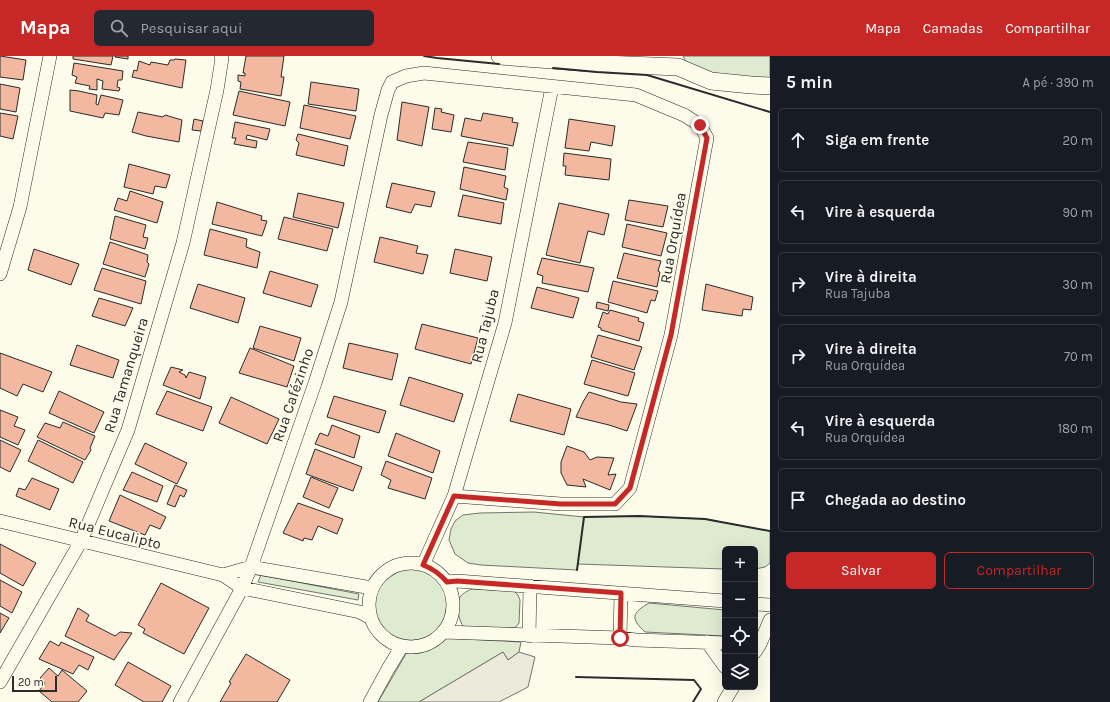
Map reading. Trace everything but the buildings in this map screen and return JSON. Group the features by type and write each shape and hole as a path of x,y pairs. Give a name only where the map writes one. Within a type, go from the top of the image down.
{"street":[{"path":"0,274 20,207 50,56"},
{"name":"Rua Tamanqueira","path":"0,682 81,541 128,430 183,243 217,90 222,58 221,56"},
{"path":"500,56 604,64 675,62 711,81 770,86"},
{"name":"Rua Orquídea","path":"392,82 406,76 424,73 636,95 684,115 700,125 707,138 671,335 630,488 615,504 561,504 454,496"},
{"name":"Rua Cafézinho","path":"180,702 242,588 251,567 315,383 340,302 381,116 388,90 392,82"},
{"name":"Rua Tajuba","path":"423,565 454,496 504,323 552,87"},
{"name":"Rua Eucalipto","path":"0,521 223,575 242,588"},
{"path":"411,563 423,565 432,569 447,582 452,595 453,608 450,621 443,632 434,640 424,645 413,647 402,646 388,641 378,631 371,618 369,608 370,598 372,588 379,578 388,570 399,565 411,563"},
{"path":"251,567 372,588"},
{"name":"Rua Eucalipto","path":"223,575 251,567"},
{"path":"447,582 457,581 722,601"},
{"path":"529,636 530,586"},
{"path":"242,588 360,612 371,618"},
{"path":"620,638 621,593"},
{"path":"758,604 770,605"},
{"path":"758,643 770,620"},
{"path":"443,632 722,643"},
{"path":"707,642 722,663"},
{"path":"370,702 402,646"},
{"path":"724,702 731,690"}],"green space":[{"path":"683,56 770,56 770,79 713,75 687,64"},
{"path":"534,512 584,517 639,516 705,519 770,531 770,563 765,567 758,568 758,546 722,546 722,569 578,564 577,570 468,563 455,554 449,540 451,529 455,521 463,515 480,513"},
{"path":"417,568 436,577 441,583 446,593 447,605 443,622 439,628 429,636 416,640 409,640 390,634 380,625 375,611 375,598 380,586 392,576 406,569"},
{"path":"261,575 359,594 358,600 258,582"},
{"path":"472,589 514,591 520,600 519,623 515,628 464,627 460,621 458,613 459,599 463,594"},
{"path":"649,603 722,610 722,636 645,632 635,619 636,613"},
{"path":"447,638 521,642 519,652 508,660 503,652 419,702 378,702 407,652 429,650"}],"shaded area":[{"path":"503,652 508,660 519,652 535,657 528,687 499,702 419,702"}],"wall":[{"path":"424,56 499,64"},
{"path":"553,68 647,75 770,112"},
{"path":"577,570 584,517 639,516 705,519 770,531"},
{"path":"576,677 694,680 701,689 693,702"}],"route":[{"path":"620,638 621,593 457,581 447,582 432,569 423,565 454,496 561,504 615,504 630,488 671,335 707,138 700,125"}]}
